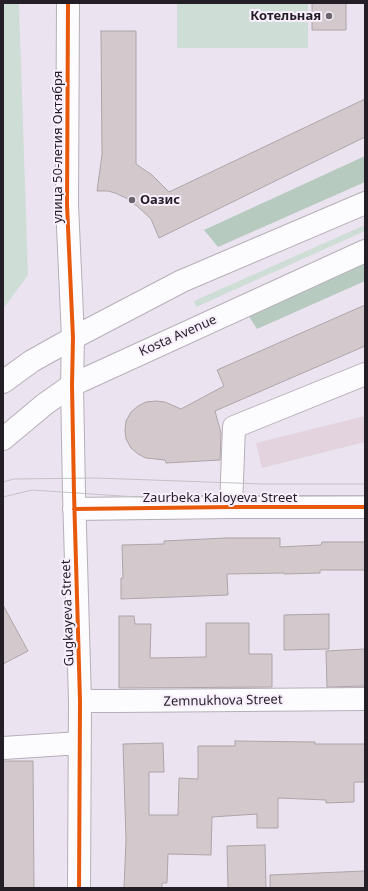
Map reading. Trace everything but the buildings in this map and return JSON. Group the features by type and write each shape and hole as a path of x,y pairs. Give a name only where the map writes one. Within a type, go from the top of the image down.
{"street":[{"name":"улица 50-летия Октября","path":"68,3 66,205 73,338"},
{"path":"3,382 32,361 182,281 365,203"},
{"name":"Kosta Avenue","path":"3,439 72,384 365,251"},
{"name":"Gugkayeva Street","path":"73,338 72,384 74,509 80,701 79,888"},
{"path":"231,507 234,427 365,374"},
{"name":"Zaurbeka Kaloyeva Street","path":"74,509 365,507"},
{"name":"Zemnukhova Street","path":"80,701 118,702 365,699"},
{"path":"3,748 80,743"}],"shaded area":[{"path":"3,3 19,3 28,275 3,309"},
{"path":"177,3 308,3 308,48 177,48"},
{"path":"365,225 365,231 196,307 194,301"},
{"path":"365,416 365,442 262,468 256,443"}],"green space":[{"path":"365,156 365,182 218,247 204,230"},
{"path":"365,253 365,281 257,329 243,307"}],"tram line":[{"path":"3,482 14,479 96,478 263,484 365,484"},
{"path":"3,497 32,490 137,497 365,496"}],"cycle path":[{"path":"68,3 67,205 73,338 72,385 74,493 80,701 79,888"},
{"path":"74,509 365,507"}],"place":[{"name":"Котельная","path":"329,16"},
{"name":"Оазис","path":"132,200"}]}
